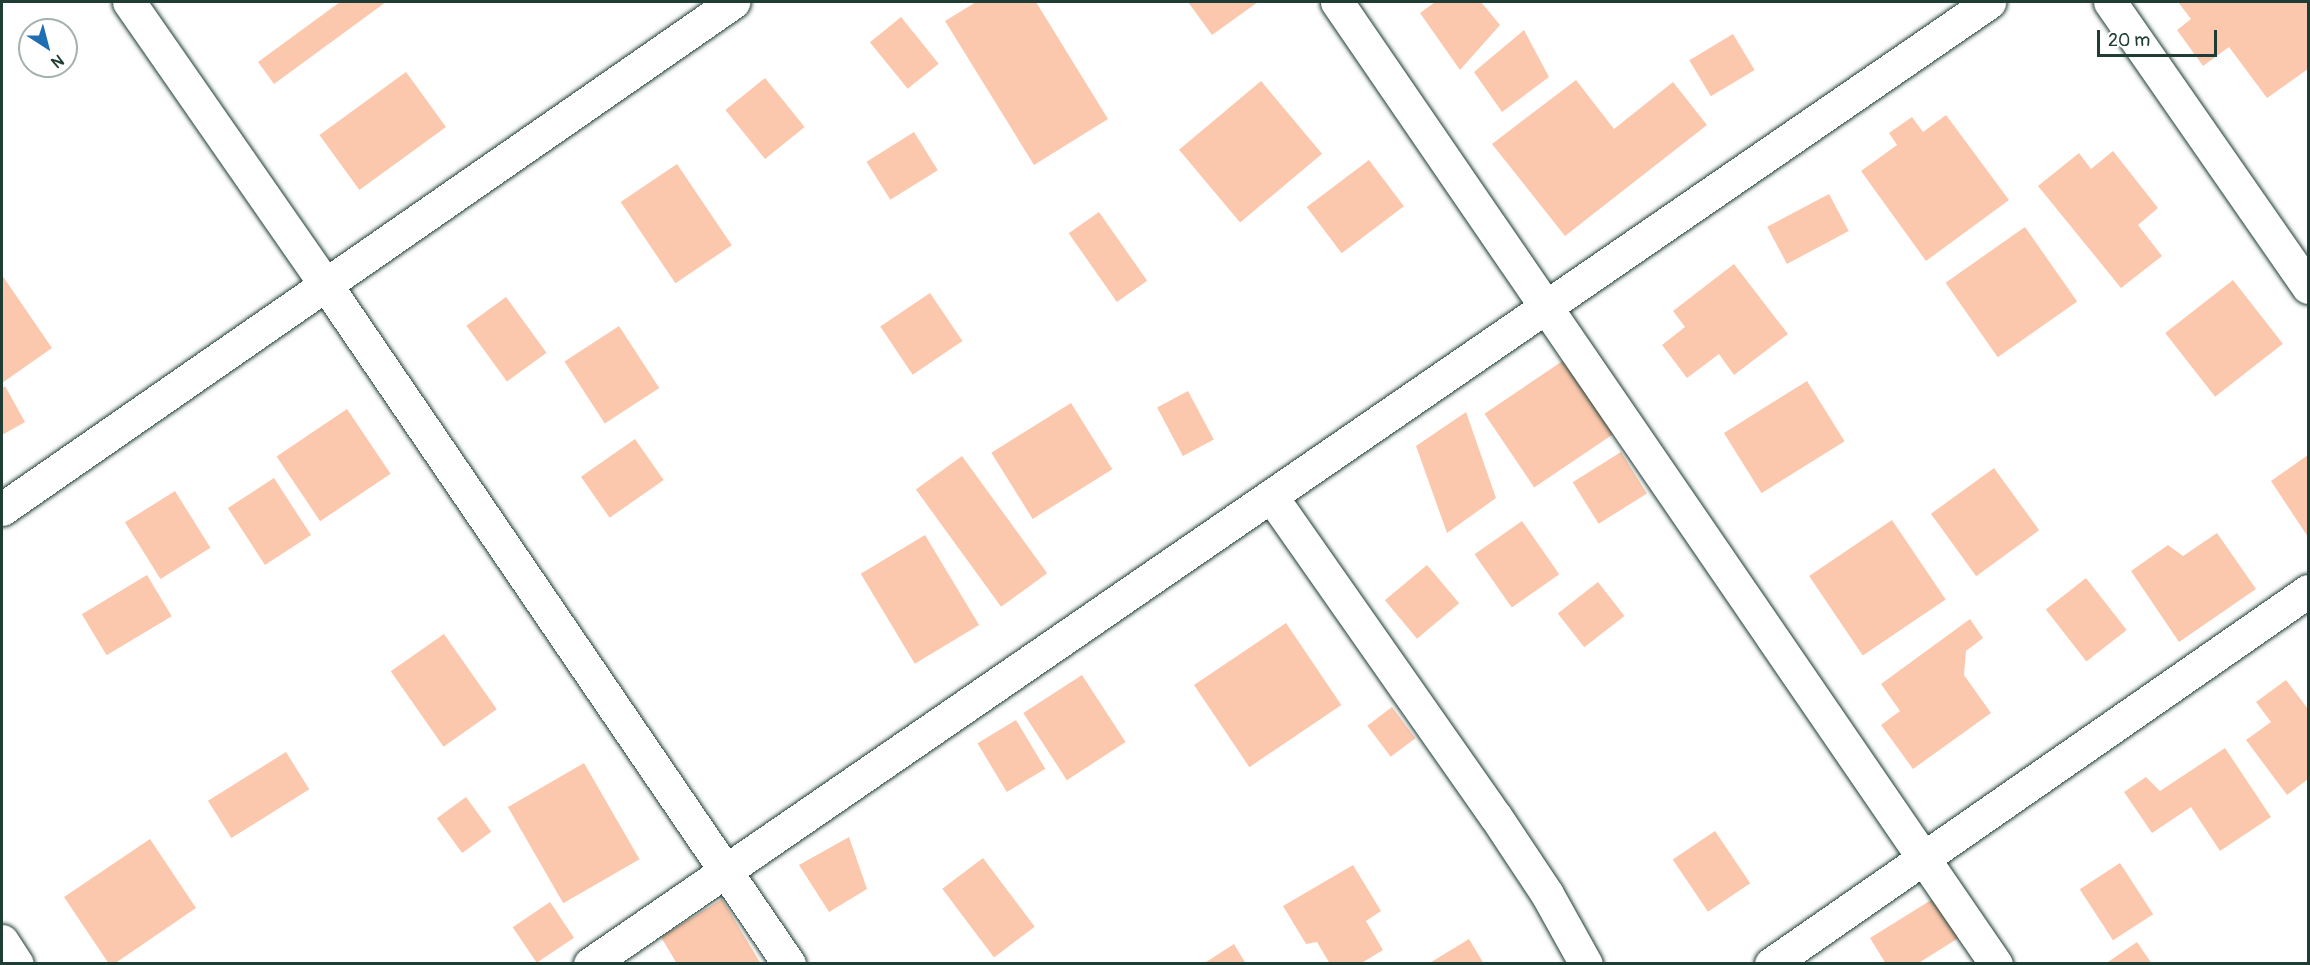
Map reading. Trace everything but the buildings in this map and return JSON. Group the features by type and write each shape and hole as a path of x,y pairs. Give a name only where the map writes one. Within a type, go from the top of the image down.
{"street":[{"path":"129,2 326,285 789,963"},
{"path":"2,509 733,2"},
{"path":"1337,2 1544,308 1996,963"},
{"path":"590,963 1989,2"},
{"path":"2110,2 2308,287"},
{"path":"1271,496 1496,817 1547,894 1586,963"},
{"path":"1771,963 2308,591"},
{"path":"2,941 18,963"}]}
